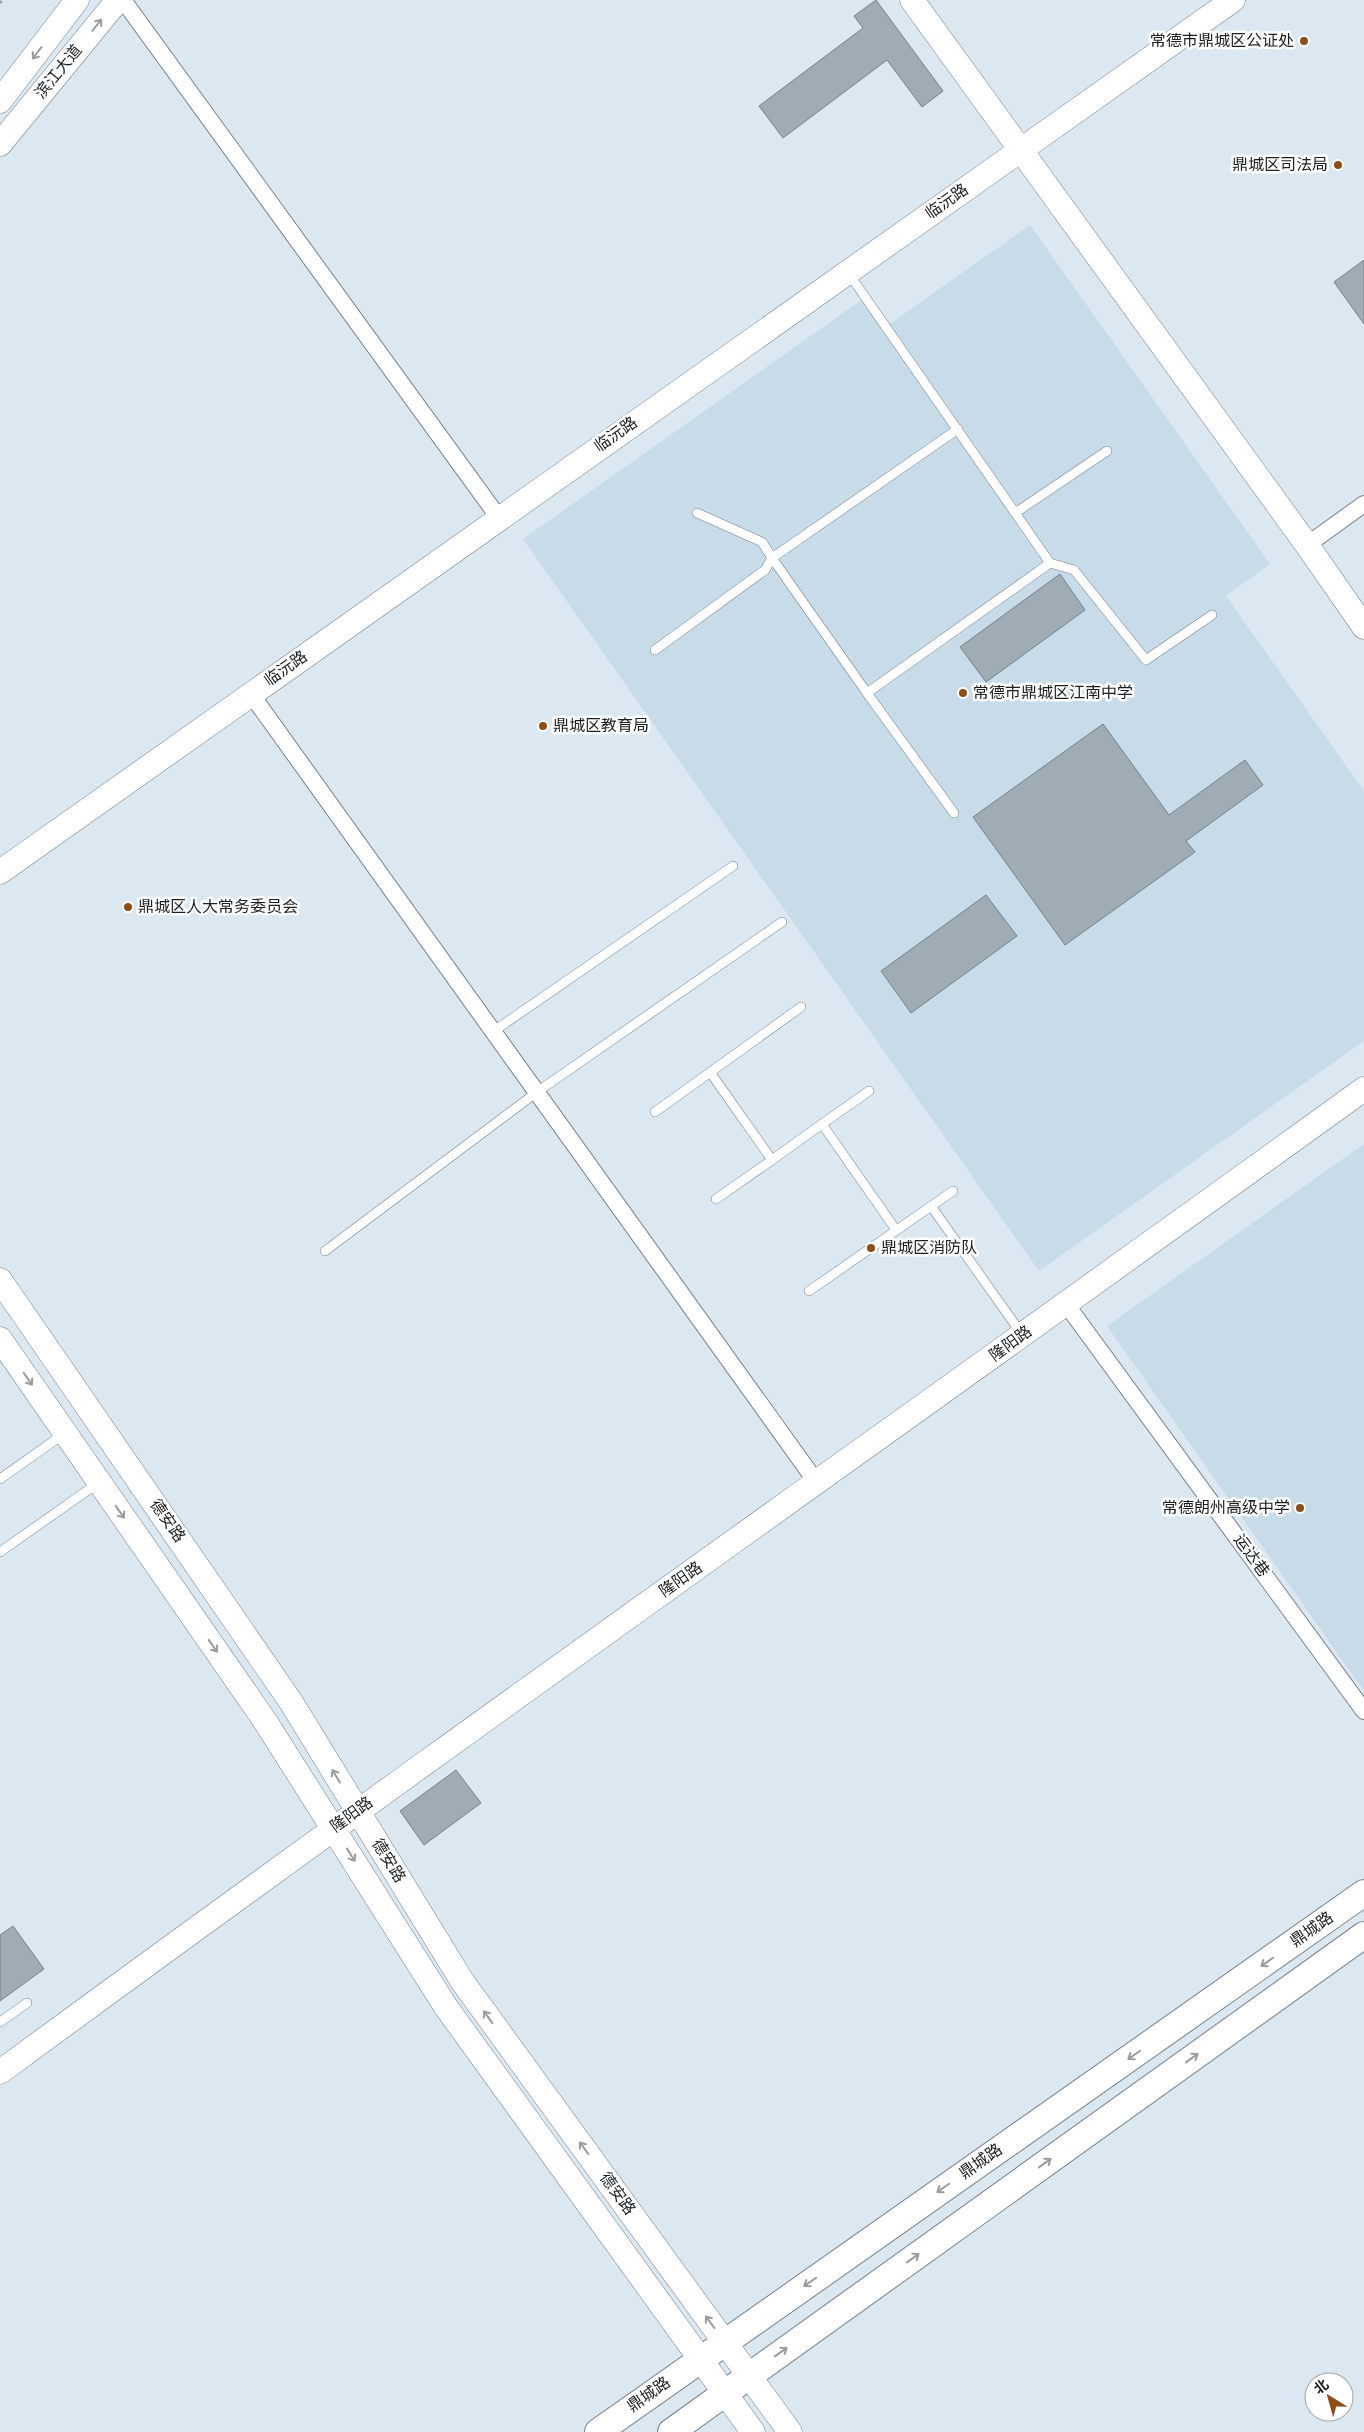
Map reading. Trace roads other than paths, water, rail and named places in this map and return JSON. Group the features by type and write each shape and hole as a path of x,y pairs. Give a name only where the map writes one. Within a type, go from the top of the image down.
{"main road":[{"name":"鼎城路","path":"598,2432 1364,1893"},
{"name":"鼎城路","path":"670,2432 1364,1935"}],"street":[{"name":"滨江大道","path":"0,101 78,0"},
{"name":"滨江大道","path":"0,144 118,0"},
{"path":"123,0 499,518"},
{"path":"912,0 1307,545 1364,627"},
{"name":"临沅路","path":"0,872 1233,0"},
{"path":"1307,545 1364,504"},
{"path":"251,694 817,1483"},
{"name":"隆阳路","path":"0,2072 357,1810 817,1483 1364,1089"},
{"name":"德安路","path":"0,1280 291,1702 462,1981 790,2432"},
{"name":"运达巷","path":"1066,1304 1364,1711"},
{"name":"德安路","path":"0,1339 265,1721 446,2006 752,2432"}],"lane":[{"path":"848,271 1050,563 1074,570 1146,660 1212,615"},
{"path":"655,650 765,570 772,558 958,429"},
{"path":"1016,513 1106,450"},
{"path":"697,513 762,542 867,693 954,812"},
{"path":"867,693 1050,563"},
{"path":"494,1031 733,866"},
{"path":"325,1251 537,1092 782,922"},
{"path":"654,1112 801,1007"},
{"path":"710,1072 772,1160"},
{"path":"716,1199 869,1091"},
{"path":"822,1124 896,1230"},
{"path":"809,1291 952,1191"},
{"path":"931,1206 1023,1335"},
{"path":"0,1479 66,1433"},
{"path":"0,1552 99,1482"},
{"path":"0,2022 27,2003"}],"place":[{"name":"常德市鼎城区公证处","path":"1304,41"},
{"name":"鼎城区司法局","path":"1338,165"},
{"name":"常德市鼎城区江南中学","path":"963,693"},
{"name":"鼎城区教育局","path":"543,726"},
{"name":"鼎城区人大常务委员会","path":"128,907"},
{"name":"鼎城区消防队","path":"871,1248"},
{"name":"常德朗州高级中学","path":"1300,1508"}]}
